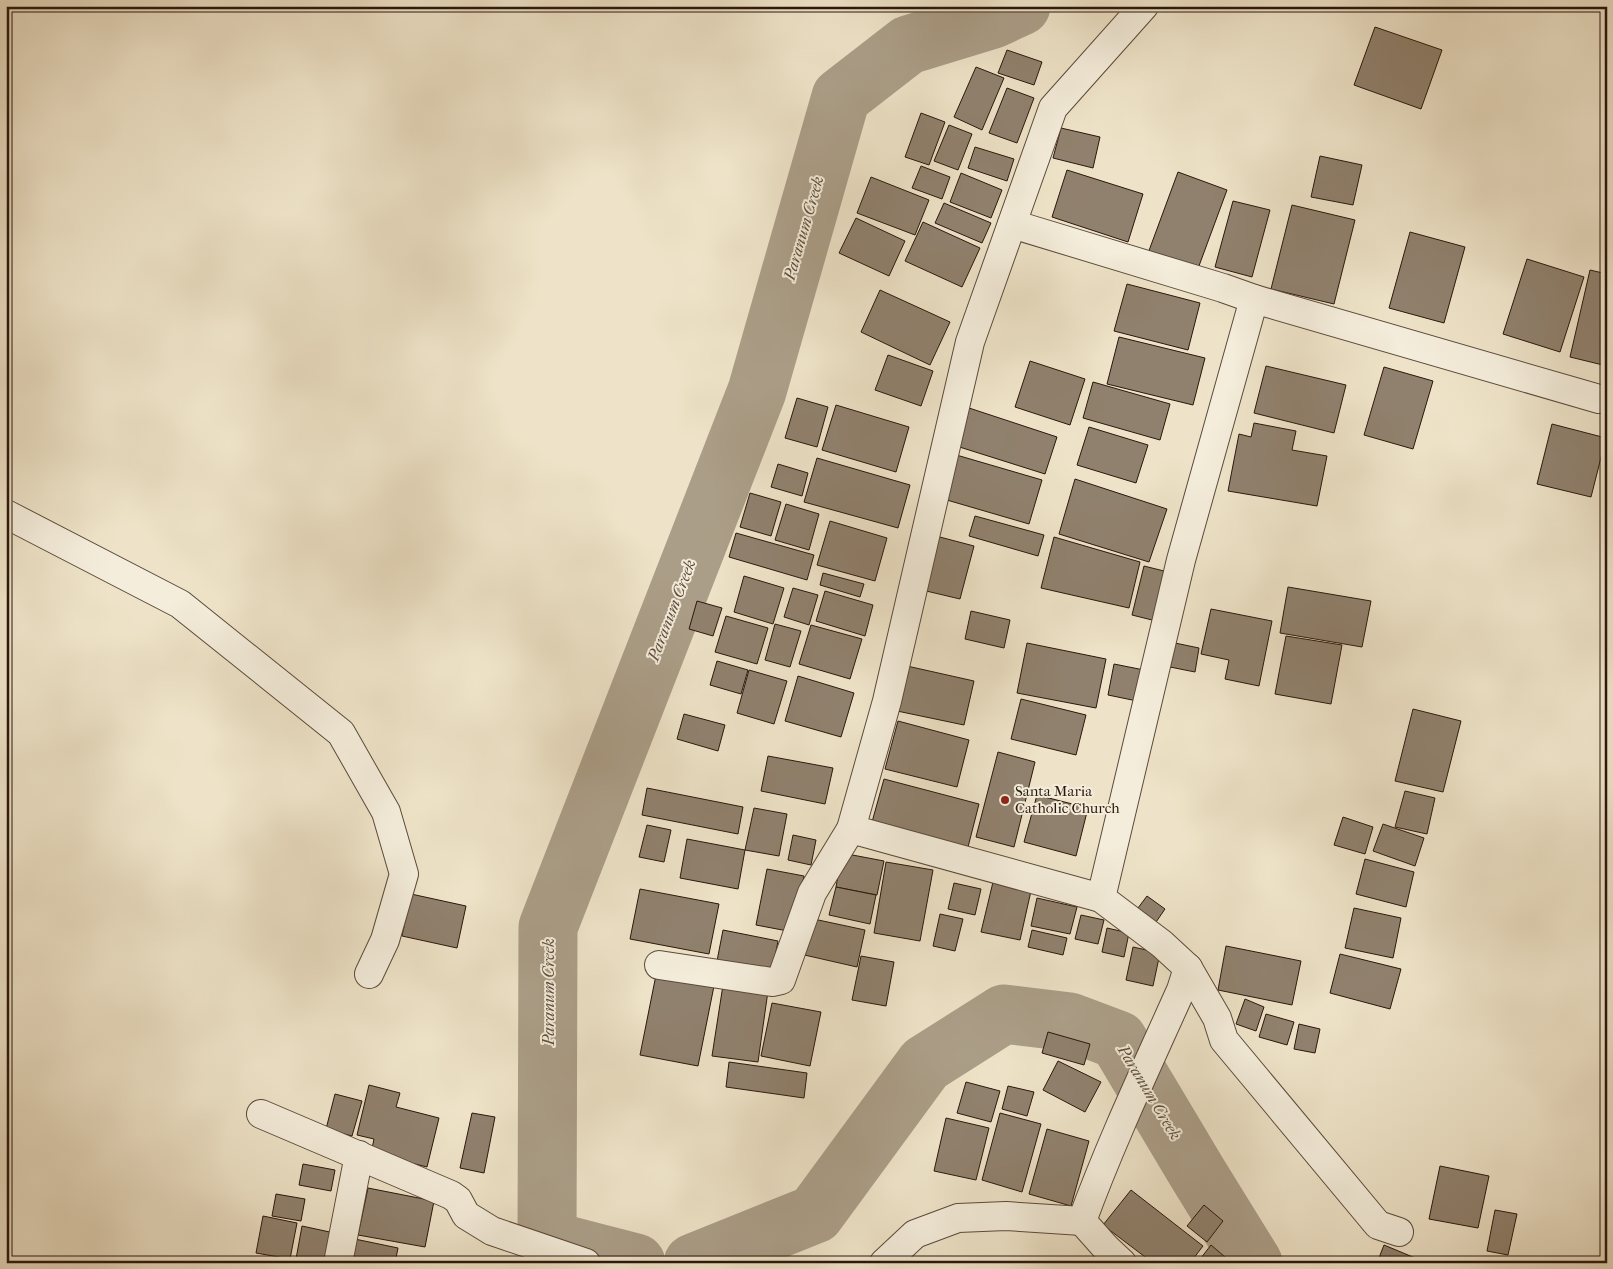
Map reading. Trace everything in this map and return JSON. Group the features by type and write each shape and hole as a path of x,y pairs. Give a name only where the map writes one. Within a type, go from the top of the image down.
{"street":[{"path":"659,965 772,982 781,980 812,893 851,829 887,701 970,342 1054,108 1144,6"},
{"path":"1012,224 1254,299 1599,399 1607,399"},
{"path":"1100,898 1181,560 1254,299"},
{"path":"6,514 180,604 341,733 386,812 404,874 385,940 369,974"},
{"path":"851,829 1100,898 1162,944 1185,979 1217,1018 1224,1040 1378,1225 1400,1232"},
{"path":"1082,1221 1101,1170 1185,979"},
{"path":"262,1114 451,1195 458,1200 466,1215 492,1231 586,1263"},
{"path":"338,1263 359,1155"},
{"path":"884,1263 916,1234 958,1218 1006,1216 1082,1221 1122,1263"}],"building":[{"path":"1375,27 1442,50 1421,109 1354,85"},
{"path":"1007,50 1042,62 1034,85 998,73"},
{"path":"976,67 1004,78 982,130 954,117"},
{"path":"1007,88 1034,98 1017,143 989,133"},
{"path":"921,113 945,122 929,165 905,157"},
{"path":"949,125 972,134 958,170 934,161"},
{"path":"1061,128 1100,137 1093,168 1053,158"},
{"path":"975,147 1014,159 1007,181 968,168"},
{"path":"1320,156 1362,165 1353,205 1311,197"},
{"path":"921,166 950,177 942,199 912,188"},
{"path":"1067,170 1143,194 1128,242 1052,217"},
{"path":"1178,172 1227,190 1196,274 1147,256"},
{"path":"961,173 1002,190 991,218 950,202"},
{"path":"871,177 929,200 915,235 857,213"},
{"path":"1233,201 1270,210 1252,277 1215,267"},
{"path":"944,203 991,223 982,243 935,223"},
{"path":"1292,205 1355,220 1334,304 1271,289"},
{"path":"856,218 905,241 889,276 839,253"},
{"path":"923,222 980,248 962,287 905,261"},
{"path":"1410,232 1465,247 1444,323 1389,308"},
{"path":"1527,259 1584,277 1560,352 1503,334"},
{"path":"1590,270 1607,274 1607,366 1570,357"},
{"path":"1127,284 1200,303 1188,350 1114,331"},
{"path":"880,290 950,322 930,365 861,332"},
{"path":"1119,337 1205,358 1193,405 1107,384"},
{"path":"888,355 933,371 921,406 875,390"},
{"path":"1030,361 1085,379 1070,425 1015,407"},
{"path":"1266,366 1346,385 1334,433 1254,413"},
{"path":"1384,367 1433,381 1413,449 1364,435"},
{"path":"1093,382 1170,404 1160,440 1083,418"},
{"path":"797,398 828,407 817,447 785,438"},
{"path":"836,405 909,427 896,472 822,450"},
{"path":"963,406 1057,437 1045,474 950,444"},
{"path":"1254,423 1296,431 1292,450 1327,456 1317,506 1228,491 1239,434 1251,437"},
{"path":"1552,424 1606,438 1591,497 1537,484"},
{"path":"1089,427 1148,445 1136,483 1077,465"},
{"path":"953,454 1042,480 1029,524 940,498"},
{"path":"817,458 910,485 898,528 804,502"},
{"path":"778,464 808,473 802,496 771,487"},
{"path":"1075,479 1167,509 1149,562 1059,534"},
{"path":"750,493 781,502 771,536 740,527"},
{"path":"786,504 819,514 809,550 775,540"},
{"path":"975,516 1044,535 1038,556 969,536"},
{"path":"830,521 887,538 875,581 817,565"},
{"path":"736,533 814,555 807,580 729,557"},
{"path":"936,536 974,546 960,599 922,590"},
{"path":"1054,537 1140,562 1129,608 1041,588"},
{"path":"1144,566 1168,572 1156,621 1132,615"},
{"path":"823,573 864,584 860,597 820,585"},
{"path":"744,576 784,588 773,624 734,612"},
{"path":"1288,587 1371,601 1362,647 1280,633"},
{"path":"793,588 818,595 809,625 784,617"},
{"path":"825,591 873,605 865,636 816,621"},
{"path":"697,601 722,608 713,636 689,629"},
{"path":"1211,609 1272,621 1259,686 1225,679 1229,660 1201,654"},
{"path":"971,611 1010,620 1004,648 965,639"},
{"path":"726,616 768,628 757,664 715,652"},
{"path":"775,624 801,631 790,667 765,660"},
{"path":"811,625 862,639 850,679 799,664"},
{"path":"1286,636 1342,645 1331,704 1275,694"},
{"path":"1027,643 1106,659 1096,708 1017,693"},
{"path":"1175,643 1199,648 1195,672 1170,667"},
{"path":"717,661 748,670 741,694 710,685"},
{"path":"1114,664 1144,670 1137,701 1108,695"},
{"path":"907,666 974,681 964,725 897,711"},
{"path":"749,670 787,681 774,724 737,713"},
{"path":"798,676 854,693 841,737 785,721"},
{"path":"1021,699 1086,715 1076,755 1011,739"},
{"path":"1413,709 1461,721 1443,792 1395,781"},
{"path":"684,714 725,725 718,751 677,739"},
{"path":"898,721 969,740 957,787 885,769"},
{"name":"Santa Maria Catholic Church","path":"998,752 1035,762 1014,847 976,837"},
{"path":"768,756 833,768 825,804 761,791"},
{"path":"884,779 979,804 968,847 872,822"},
{"path":"647,788 743,807 738,834 642,815"},
{"path":"1405,791 1435,798 1427,834 1395,827"},
{"path":"1037,795 1088,808 1076,856 1024,842"},
{"path":"754,808 787,814 779,856 745,850"},
{"path":"1343,817 1373,827 1365,854 1334,845"},
{"path":"1383,824 1424,838 1415,866 1373,851"},
{"path":"647,825 671,830 664,862 639,857"},
{"path":"793,835 816,840 811,865 788,860"},
{"path":"687,839 745,850 738,889 680,878"},
{"path":"842,853 884,861 877,895 836,887"},
{"path":"1365,859 1414,872 1406,907 1356,894"},
{"path":"886,862 933,870 920,941 874,933"},
{"path":"767,869 804,876 793,932 756,925"},
{"path":"993,882 1031,891 1020,940 981,932"},
{"path":"954,883 981,889 975,915 948,909"},
{"path":"836,887 876,895 870,924 829,915"},
{"path":"640,889 719,904 709,954 630,939"},
{"path":"411,894 466,906 457,948 402,936"},
{"path":"1147,896 1165,909 1154,925 1135,912"},
{"path":"1037,898 1077,907 1070,934 1031,926"},
{"path":"1354,908 1401,918 1393,958 1345,948"},
{"path":"940,914 963,919 955,951 933,946"},
{"path":"1081,915 1104,920 1098,944 1075,939"},
{"path":"809,918 865,930 857,967 800,954"},
{"path":"1107,928 1129,933 1124,957 1102,952"},
{"path":"723,930 778,941 772,972 717,961"},
{"path":"1032,930 1067,938 1063,955 1028,947"},
{"path":"1226,946 1301,961 1292,1005 1218,990"},
{"path":"1133,947 1160,953 1153,986 1126,980"},
{"path":"1340,954 1401,969 1390,1009 1330,993"},
{"path":"861,956 894,962 886,1006 852,1000"},
{"path":"657,970 715,981 698,1066 640,1055"},
{"path":"723,985 768,991 758,1062 712,1056"},
{"path":"1245,999 1264,1007 1256,1031 1236,1024"},
{"path":"772,1003 821,1012 810,1066 761,1056"},
{"path":"1266,1014 1294,1022 1287,1045 1259,1037"},
{"path":"1299,1024 1320,1029 1315,1053 1294,1049"},
{"path":"1048,1032 1090,1044 1084,1065 1042,1053"},
{"path":"1058,1061 1101,1082 1085,1112 1043,1090"},
{"path":"729,1062 807,1073 804,1098 726,1087"},
{"path":"966,1082 1000,1091 991,1122 957,1113"},
{"path":"369,1085 400,1093 396,1107 439,1118 427,1167 371,1153 374,1139 357,1135"},
{"path":"1008,1086 1034,1092 1027,1116 1002,1109"},
{"path":"335,1094 362,1101 352,1136 326,1129"},
{"path":"472,1113 495,1117 484,1173 460,1168"},
{"path":"1000,1113 1041,1124 1022,1192 982,1180"},
{"path":"946,1118 989,1128 976,1180 934,1171"},
{"path":"1047,1129 1089,1141 1071,1206 1029,1194"},
{"path":"303,1164 335,1170 331,1191 299,1185"},
{"path":"1440,1166 1489,1176 1478,1228 1429,1219"},
{"path":"368,1188 434,1201 425,1247 358,1235"},
{"path":"1131,1190 1203,1246 1190,1263 1153,1263 1103,1225"},
{"path":"276,1194 305,1199 301,1221 272,1216"},
{"path":"1204,1205 1223,1221 1207,1242 1187,1226"},
{"path":"1495,1210 1517,1214 1508,1255 1487,1251"},
{"path":"263,1216 297,1223 290,1259 256,1253"},
{"path":"302,1226 339,1234 334,1263 316,1263 296,1259"},
{"path":"350,1238 398,1248 395,1263 346,1263"},
{"path":"1211,1245 1232,1263 1197,1263"},
{"path":"1384,1245 1420,1260 1419,1263 1377,1263"}],"waterway":[{"name":"Paranum Creek","path":"636,1263 547,1240 548,927 757,391 841,97 908,45 993,19 1021,6"},
{"name":"Paranum Creek","path":"693,1263 815,1214 925,1064 1004,1014 1070,1022 1118,1040 1253,1263"}],"place":[{"name":"Santa Maria Catholic Church","path":"1005,800"}]}
